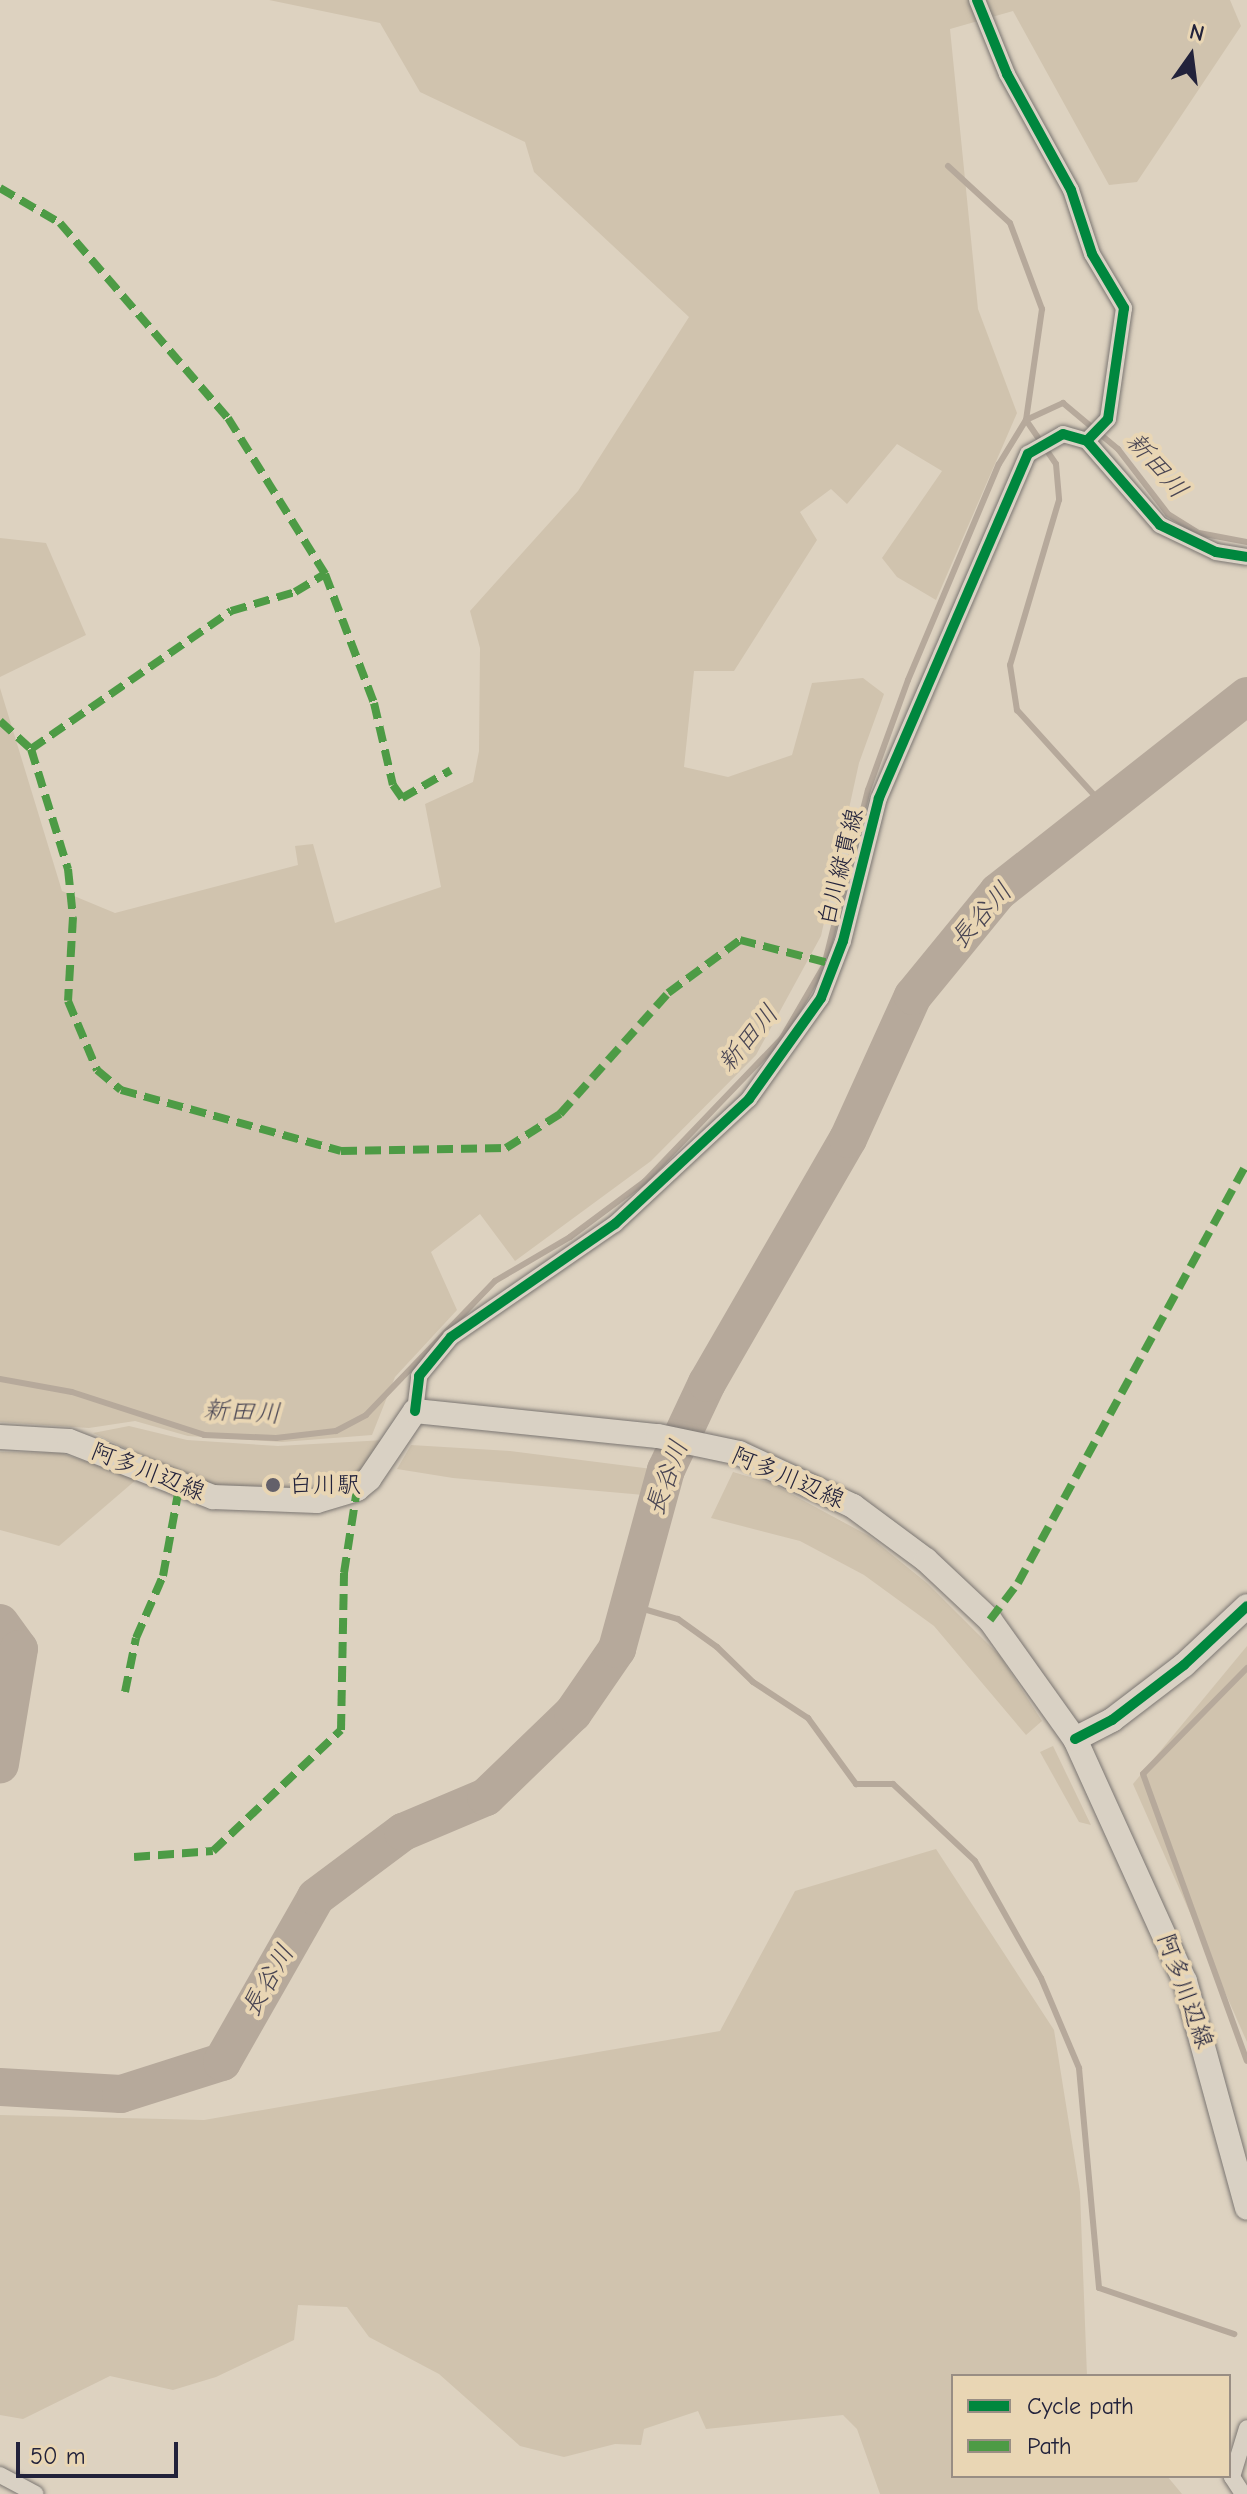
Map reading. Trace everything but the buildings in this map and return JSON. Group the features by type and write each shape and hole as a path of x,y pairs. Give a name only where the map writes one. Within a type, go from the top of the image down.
{"main road":[{"name":"阿多川辺線","path":"0,1437 69,1441 213,1497 317,1501 357,1489 369,1479 415,1411 658,1436 739,1453 853,1506 926,1560 1020,1656 1075,1739 1185,1981 1247,2208"},
{"path":"1075,1739 1112,1720 1184,1665 1247,1606"}],"street":[{"path":"977,0 1007,74 1071,190 1092,254 1124,308 1108,419 1090,438 1160,525 1216,552 1247,557"},
{"name":"白川縦貫線","path":"415,1411 419,1376 451,1337 626,1214 749,1099 821,998 904,732 1007,492 1043,442 1090,438"},
{"path":"1243,2494 1232,2477 1247,2428"},
{"path":"0,2475 35,2494"}],"shaded area":[{"path":"269,0 1230,0 1241,26 1137,182 1109,185 1013,11 950,29 978,309 1017,413 936,600 897,577 882,558 942,471 897,444 847,504 831,489 800,512 817,540 734,671 694,671 684,767 728,777 792,755 812,683 863,678 884,694 859,763 821,936 756,1055 651,1161 515,1261 480,1214 431,1252 457,1310 395,1377 372,1435 282,1442 188,1436 135,1421 89,1428 0,1422 0,688 62,891 115,913 298,865 295,846 313,844 335,923 441,887 425,804 473,782 479,751 480,648 470,611 578,491 689,317 534,172 525,142 420,92 380,23"},
{"path":"0,538 46,543 86,635 0,677"},
{"path":"129,1426 187,1440 278,1446 385,1440 360,1472 330,1486 230,1489 192,1479 93,1433"},
{"path":"411,1445 510,1451 652,1469 644,1495 453,1478 397,1469"},
{"path":"0,1452 61,1453 137,1479 59,1546 0,1530"},
{"path":"733,1472 771,1483 869,1536 928,1584 1000,1656 1042,1721 1026,1735 934,1626 864,1575 800,1541 711,1518"},
{"path":"1247,1646 1247,2042 1133,1784"},
{"path":"1053,1746 1091,1825 1079,1822 1040,1752"},
{"path":"936,1849 1054,2030 1080,2192 1087,2374 951,2374 951,2478 1169,2478 1182,2494 880,2494 857,2429 843,2415 706,2429 698,2411 644,2429 641,2445 615,2444 564,2457 520,2446 439,2374 369,2337 347,2307 298,2305 294,2340 216,2377 173,2390 110,2376 23,2419 0,2415 0,2115 204,2120 720,2031 795,1891"}],"waterway":[{"path":"948,166 1010,223 1042,309 1026,420 1056,464 1059,500 1010,665 1017,710 1105,807"},
{"name":"新田川","path":"0,1379 72,1392 204,1435 276,1438 336,1431 366,1415 495,1281 570,1237 645,1181 782,1038 824,966 868,790 908,680 999,464 1026,420 1063,403 1118,449 1168,514 1199,533 1247,542"},
{"name":"長谷川","path":"0,2087 121,2094 222,2062 316,1897 403,1832 486,1797 573,1713 617,1649 666,1470 707,1383 848,1139 913,996 998,892 1247,696"},
{"path":"630,1605 678,1619 717,1647 753,1682 808,1718 856,1784 893,1784 975,1861 1041,1978 1079,2068 1099,2288 1234,2334"},
{"name":"長谷川","path":"0,1623 19,1649 0,1764"},
{"path":"1247,1668 1143,1774 1247,2061"}],"marked path":[{"path":"0,188 60,223 228,418 325,574 374,703 393,785 402,798 451,770"},
{"path":"31,749 231,611 295,592 325,574"},
{"path":"0,721 31,749 68,869 73,917 68,1001 97,1070 121,1090 341,1151 506,1148 560,1114 668,993 740,940 833,964"},
{"path":"990,1620 1018,1583 1247,1163"},
{"path":"125,1692 136,1638 163,1576 179,1488"},
{"path":"134,1857 213,1851 341,1730 344,1573 357,1489"}],"cycle path":[{"path":"977,0 1007,74 1071,190 1092,254 1124,308 1108,419 1087,441"},
{"path":"415,1411 419,1376 451,1337 615,1224 749,1099 821,998 843,941 879,798 1028,454 1063,434 1087,441 1160,525 1216,552 1247,557"},
{"path":"1075,1739 1112,1720 1184,1665 1247,1606"}],"place":[{"name":"白川駅","path":"273,1485"}]}
